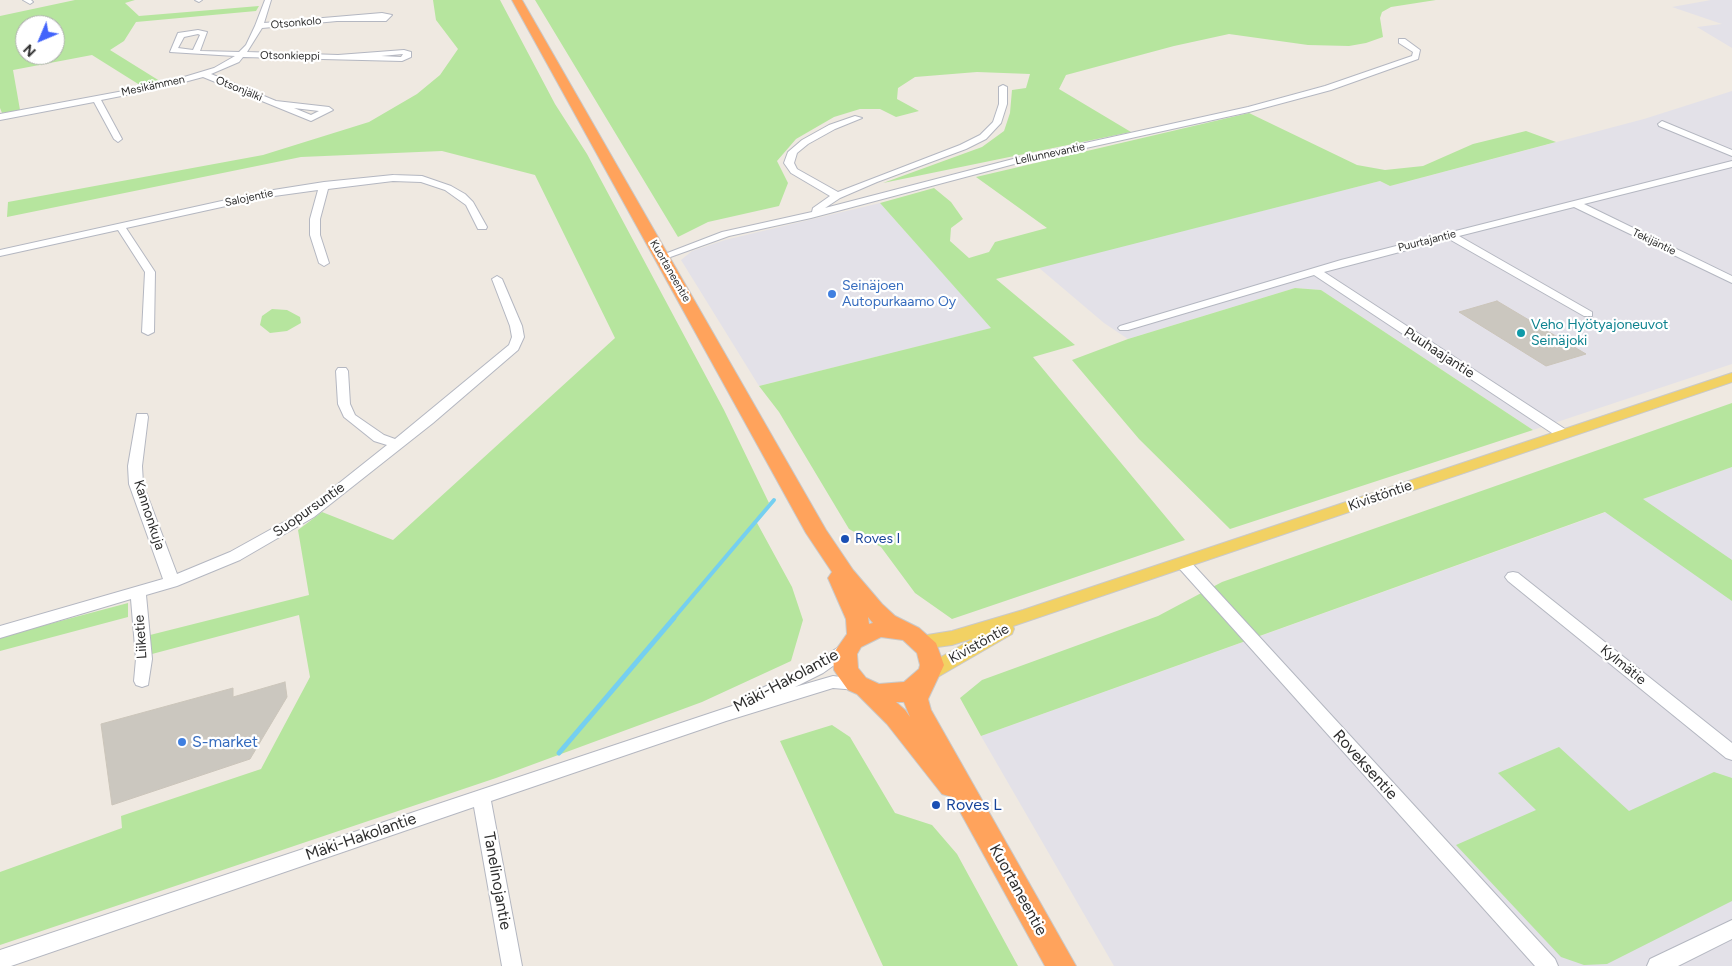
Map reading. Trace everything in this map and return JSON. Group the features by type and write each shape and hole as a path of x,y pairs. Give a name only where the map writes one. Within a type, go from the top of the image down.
{"highway":[{"name":"Kuortaneentie","path":"517,0 823,542 845,575 874,610 887,622 913,636"},
{"name":"Kuortaneentie","path":"823,542 857,619 854,642"},
{"path":"881,629 913,636 931,656 926,678 902,693 877,693 861,686 846,670 845,654 854,642 881,629"},
{"name":"Kuortaneentie","path":"926,678 916,700 919,710 975,815 1061,966"},
{"name":"Kuortaneentie","path":"861,686 883,702 896,716 975,815"}],"main road":[{"name":"Kivistöntie","path":"913,636 952,638 1029,616 1732,377"},
{"name":"Kivistöntie","path":"926,678 1029,616"}],"street":[{"name":"Mesikämmen","path":"0,116 162,86 204,74 236,60 242,54 259,26 268,0"},
{"name":"Otsonkolo","path":"259,26 332,19 388,15 386,19 332,19"},
{"name":"Lellunnevantie","path":"662,257 726,234 807,216 1017,161 1249,109 1328,88 1415,57 1417,52 1402,41"},
{"name":"Otsonkieppi","path":"197,53 402,59 407,57 408,54 404,52 338,57"},
{"name":"Otsonjälki","path":"204,74 274,103 311,118 329,110 274,103"},
{"path":"807,216 837,196 964,147 982,137 997,123 1003,104 1003,87"},
{"path":"96,98 118,139"},
{"path":"837,196 794,171 789,163 793,152 806,142 832,127 858,118"},
{"path":"1662,124 1732,153"},
{"name":"Puurtajantie","path":"1124,328 1316,271 1732,164"},
{"name":"Salojentie","path":"0,253 267,194 324,185 393,178 435,182 466,200 482,227"},
{"path":"324,185 315,219 315,235 324,263"},
{"name":"Tekijäntie","path":"1576,204 1732,280"},
{"path":"120,226 150,272 148,332"},
{"path":"1450,235 1588,314"},
{"name":"Puuhaajantie","path":"1316,271 1563,434"},
{"name":"Suopursuntie","path":"0,632 172,582 235,556 274,536 309,514 514,347 518,337 516,326 497,279"},
{"path":"342,371 344,404 350,417 379,438 396,444"},
{"name":"Kannonkuja","path":"142,417 136,466 136,484 172,582"},
{"name":"Roveksentie","path":"1183,563 1548,966"},
{"name":"Kylmätie","path":"1513,577 1732,753"},
{"name":"Liiketie","path":"138,593 144,659 142,681"},
{"name":"Mäki-Hakolantie","path":"723,715 817,669 854,642"},
{"name":"Mäki-Hakolantie","path":"0,960 723,715 833,682 861,686"},
{"name":"Tanelinojantie","path":"481,796 512,966"},
{"path":"1657,966 1732,929"}],"shaded area":[{"path":"1711,0 1732,0 1732,48 1697,27 1722,24 1672,7"},
{"path":"1732,91 1732,364 1533,430 1321,290 1295,288 1128,339 1104,323 1038,267 1380,181 1390,186 1644,119"},
{"name":"Seinäjoen Autopurkaamo Oy","path":"880,203 992,328 759,386 681,260 692,251 725,240"},
{"path":"1732,467 1732,966 1114,966 981,736"}],"green space":[{"path":"75,0 135,0 125,3 139,16 259,6 256,11 136,22 124,41 110,50 163,83 143,87 92,55 65,60 65,15 15,15 15,65 39,65 13,70 20,110 2,113 0,108 0,16"},
{"path":"433,0 500,0 555,104 587,154 724,410 769,503 756,521 792,587 803,620 791,661 702,702 496,778 0,945 0,872 122,828 121,816 261,769 310,677 299,615 152,654 150,635 309,595 298,530 322,512 393,540 615,338 535,175 442,151 301,157 7,217 8,202 263,155 369,122 417,94 440,75 458,49 436,20"},
{"path":"535,0 1436,0 1391,7 1382,12 1380,18 1383,37 1366,43 1349,46 1308,45 1229,34 1174,46 1066,75 1059,89 1131,132 883,183 982,147 1004,131 1010,113 1012,90 1026,88 1030,74 977,72 915,77 898,88 897,99 919,111 896,117 880,109 860,109 834,117 796,139 777,161 788,183 779,206 708,222 678,237"},
{"path":"1249,113 1357,165 1385,170 1423,166 1473,144 1526,131 1556,142 1390,186 1380,181 996,279 1075,345 1033,357 1185,540 952,619 915,593 881,547 849,529 779,412 759,386 991,328 880,203 934,188 951,202 963,219 951,228 950,241 969,258 989,252 995,242 1047,228 976,177"},
{"path":"1295,288 1321,290 1533,430 1230,529 1139,439 1072,360 1128,339"},
{"path":"272,309 287,310 300,317 301,323 287,331 270,333 260,325 262,316"},
{"path":"1732,403 1732,467 1643,499 1732,560 1732,601 1605,512 981,736 960,698 982,680 1158,616 1222,582"},
{"path":"128,603 128,617 0,651 0,637"},
{"path":"832,725 850,737 895,813 932,825 957,854 1018,966 883,966 780,741"},
{"path":"1559,747 1629,811 1714,772 1732,778 1732,901 1607,964 1584,965 1561,957 1456,845 1536,810 1498,773"}],"building":[{"name":"Veho Hyötyajoneuvot Seinäjoki","path":"1497,301 1586,354 1546,366 1459,312"},
{"name":"S-market","path":"285,682 287,697 250,759 112,805 101,724 233,688 233,697"}],"waterway":[{"path":"673,619 774,500"},
{"path":"559,753 674,618"}],"place":[{"name":"Seinäjoen Autopurkaamo Oy","path":"832,294"},
{"name":"Veho Hyötyajoneuvot Seinäjoki","path":"1521,333"},
{"name":"Roves I","path":"845,539"},
{"name":"S-market","path":"182,742"},
{"name":"Roves L","path":"936,805"}]}
